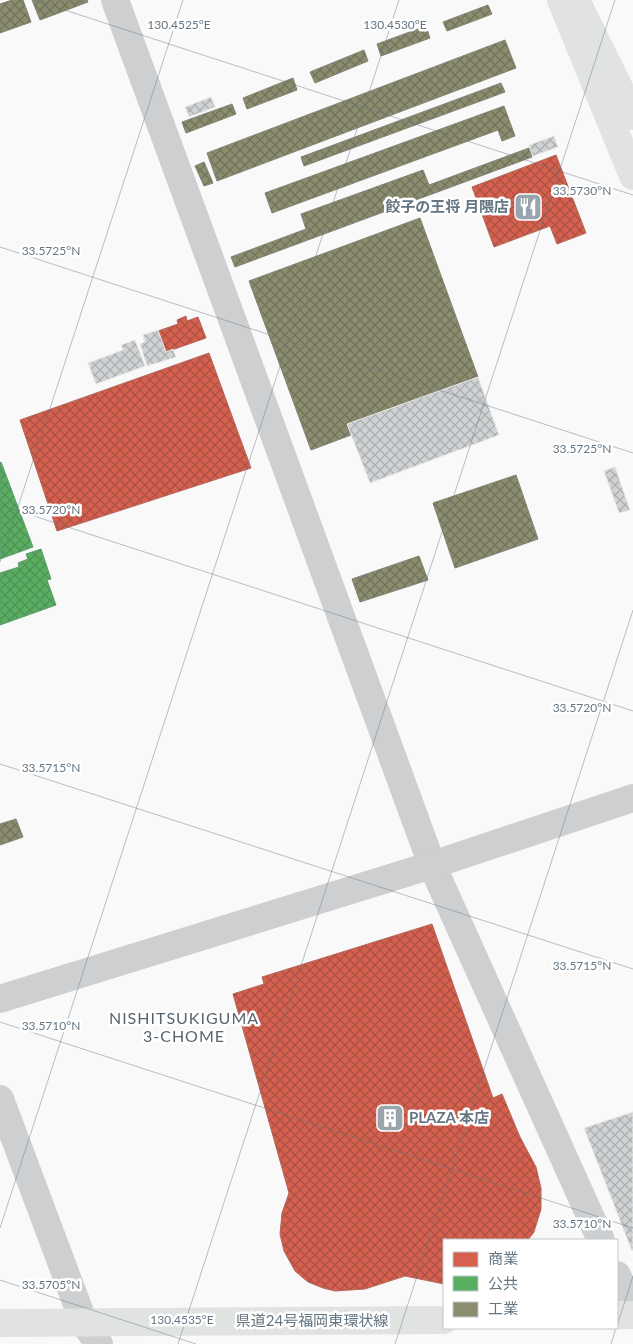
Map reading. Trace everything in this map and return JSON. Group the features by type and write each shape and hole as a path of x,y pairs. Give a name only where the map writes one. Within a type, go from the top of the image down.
{"main road":[{"path":"562,0 633,176"},
{"path":"576,0 633,116"},
{"path":"590,0 633,101"},
{"path":"618,1315 633,1313"},
{"name":"県道24号福岡東環状線","path":"0,1323 91,1333 443,1320"}],"street":[{"path":"116,0 432,865 601,1239"},
{"path":"0,999 432,865 633,798"},
{"path":"0,1099 91,1333"},
{"path":"618,1277 633,1313"}],"building: 商業":[{"name":"餃子の王将 月隈店","path":"556,155 586,233 557,244 550,226 494,247 472,187"},
{"path":"186,316 187,321 198,317 206,338 166,352 158,331 178,324 177,320"},
{"path":"209,353 251,468 57,531 20,420"},
{"name":"PLAZA 本店","path":"432,924 493,1098 502,1094 520,1137 536,1167 541,1188 541,1209 534,1232 529,1239 443,1239 443,1284 405,1276 365,1289 335,1291 308,1282 295,1271 284,1251 280,1234 282,1213 289,1193 233,994 264,984 262,977"}],"building: 公共":[{"path":"0,463 33,547 0,559"},
{"path":"41,549 51,579 47,580 56,605 0,625 0,573 19,567 18,563 28,559 26,554"}],"building: 工業":[{"path":"12,0 23,0 31,22 0,33 0,4"},
{"path":"32,0 87,0 88,2 40,20"},
{"path":"488,5 492,14 447,31 443,22"},
{"path":"426,26 430,38 381,56 377,44"},
{"path":"505,40 516,68 217,181 207,153"},
{"path":"364,50 368,61 315,83 310,72"},
{"path":"293,78 297,90 247,109 243,98"},
{"path":"501,83 505,92 304,166 301,157"},
{"path":"232,104 236,114 186,133 182,122"},
{"path":"504,106 515,136 502,141 498,130 272,213 265,193"},
{"path":"529,148 532,157 235,267 231,257 306,229 301,214 423,170 429,185"},
{"path":"204,162 213,183 204,186 195,166"},
{"path":"420,218 478,377 347,424 351,435 311,450 249,281"},
{"path":"516,475 538,539 455,568 433,503"},
{"path":"419,556 428,580 360,602 352,579"},
{"path":"16,819 23,837 0,845 0,824"}],"building: その他":[{"path":"211,97 215,107 189,117 185,107"},
{"path":"554,136 558,147 533,156 529,145"},
{"path":"158,330 166,352 173,349 176,357 147,366 140,344 145,342 143,335"},
{"path":"135,340 145,366 96,384 88,363 123,350 121,345"},
{"path":"478,377 499,435 370,483 347,424"},
{"path":"615,467 630,510 619,513 604,471"},
{"path":"633,1112 633,1250 632,1251 584,1128"}],"place":[{"name":"餃子の王将 月隈店","path":"528,207"},
{"name":"PLAZA 本店","path":"390,1118"}],"district":[{"name":"NISHITSUKIGUMA 3-CHOME","path":"184,1027"}]}
